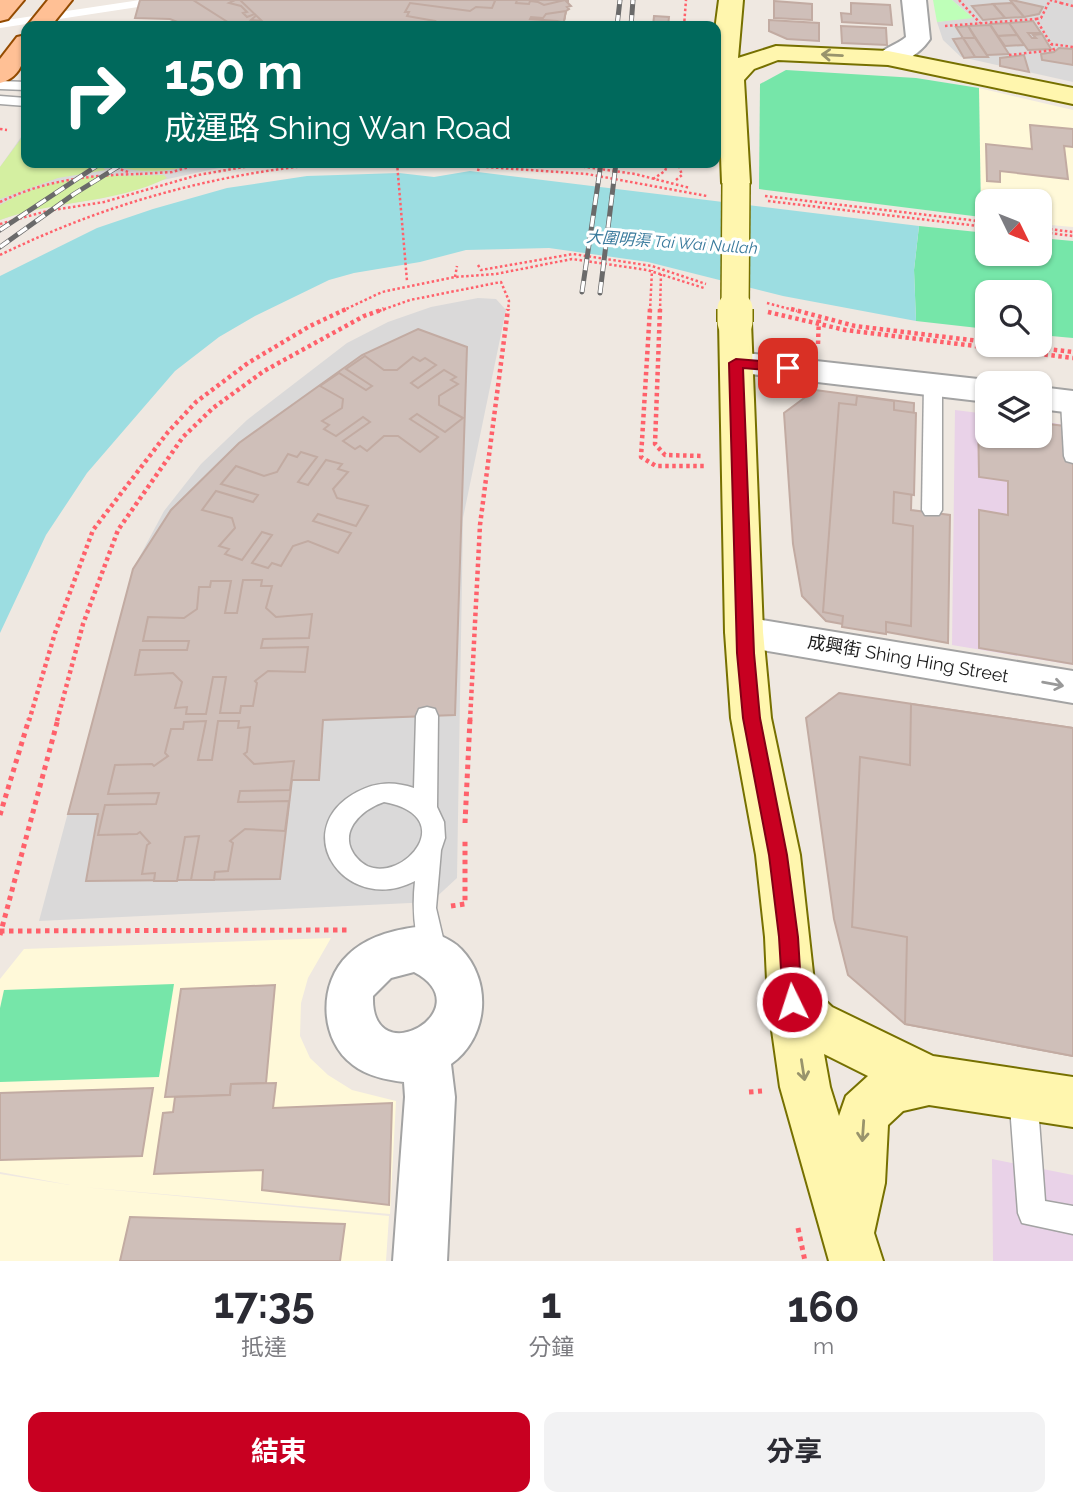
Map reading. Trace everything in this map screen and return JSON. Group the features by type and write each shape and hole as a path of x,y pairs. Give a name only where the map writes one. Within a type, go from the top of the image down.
{"main road":[{"path":"0,15 12,0"},
{"path":"43,21 60,0"},
{"path":"0,75 21,48"}],"street":[{"path":"906,0 914,0 931,54 955,70"},
{"path":"730,11 743,34 776,52"},
{"path":"730,11 724,35 724,53 725,67 731,79 742,194 735,322 744,632 751,718 778,855 788,937 792,1002 806,1087 852,1249"},
{"path":"888,58 905,51 926,33"},
{"path":"731,79 744,64 776,52 888,58 1073,96"},
{"path":"736,363 975,389"},
{"name":"成興街 Shing Hing Street","path":"744,632 1073,687"},
{"path":"436,934 447,965 457,979 461,995 459,1013 453,1029 425,1054 406,1059 387,1056 370,1049 358,1036 350,1018 350,1000 356,982 366,967 382,956 399,950 417,949 436,934"},
{"path":"792,1002 815,1024 929,1080 1073,1102"},
{"path":"420,1261 430,1097 425,1054"},
{"path":"852,1249 864,1114 890,1089 929,1080"}],"lane":[{"path":"0,85 21,86"},
{"path":"0,100 21,102"},
{"path":"932,510 933,383"},
{"path":"1061,401 1073,456"},
{"path":"425,807 427,716"},
{"path":"430,852 419,866 404,875 386,880 368,878 352,871 342,858 336,843 338,827 345,814 356,803 384,792 399,792 413,797 425,807 433,820 435,836 430,852 424,908 436,934"},
{"path":"1023,1093 1032,1213 1073,1220"}],"path":[{"path":"684,21 686,0"},
{"path":"959,0 980,23"},
{"path":"926,33 980,23 1041,18 1050,0 1073,6"},
{"path":"1036,19 1051,44 1073,47"},
{"path":"0,129 7,130"},
{"path":"119,168 140,174"},
{"path":"0,202 19,192 58,180 187,168"},
{"path":"0,224 47,211 104,202 184,178 239,168"},
{"path":"0,255 95,213 187,185 283,168"},
{"path":"397,168 407,281"},
{"path":"518,168 561,170 624,179 685,194 742,194 975,223"},
{"path":"588,168 690,188"},
{"path":"653,179 666,168"},
{"path":"677,180 682,175 680,168"},
{"path":"180,170 187,185"},
{"path":"1052,231 1073,234"},
{"path":"0,816 55,633 93,530 168,432 196,402 248,363 310,326 382,292 455,278 496,274 542,263 572,259 652,268 661,274 656,444 665,455 705,456"},
{"path":"478,265 479,269 484,270 504,266"},
{"path":"455,278 457,266"},
{"path":"652,268 641,457 656,466 705,466"},
{"path":"360,929 1,933 83,624 118,530 183,437 214,408 264,371 321,337 364,316 410,297 486,281 501,282 509,301 480,525 465,823 465,904 450,906 436,934"},
{"path":"817,347 819,317"},
{"path":"845,330 1073,358"},
{"path":"1052,350 1073,352"}],"shaded area":[{"path":"952,0 1073,0 1073,82 961,57 943,40 937,22 972,17"},
{"path":"979,88 1073,110 1073,227 1052,225 1052,189 981,189"},
{"path":"21,137 21,168 219,168 163,180 103,198 29,210 0,220 0,167"},
{"path":"478,298 496,299 506,310 463,518 457,878 431,902 39,921 133,569 164,511 201,464 247,420 347,343 388,322 431,307"},
{"path":"955,410 975,412 975,448 1052,448 1052,423 1073,426 1073,665 952,645"},
{"path":"331,938 308,978 301,1003 300,1036 310,1058 328,1075 352,1090 396,1101 390,1214 82,1187 389,1216 386,1261 0,1261 0,1174 70,1185 0,1172 0,979 24,949"},
{"path":"992,1159 1073,1175 1073,1261 993,1261"}],"green space":[{"path":"933,0 952,0 973,18 937,22"},
{"path":"786,70 916,78 979,88 981,189 975,189 975,216 759,189 760,84"},
{"path":"21,139 21,168 106,170 58,178 0,199 0,167"},
{"path":"126,168 180,168 153,171"},
{"path":"164,175 167,178 127,193 0,220 0,205 23,193 74,179"},
{"path":"919,226 975,232 975,266 1052,266 1052,239 1073,241 1073,338 1052,336 1052,280 975,280 975,328 916,321 914,270"},
{"path":"174,984 159,1077 0,1082 0,1008 4,990"}],"water":[{"name":"大圍明渠 Tai Wai Nullah","path":"470,171 919,226 914,270 916,321 783,296 648,262 549,248 466,250 329,280 219,337 175,371 87,473 46,535 0,633 0,276 97,228 227,188 307,176 399,173 434,177"}],"pier":[{"path":"140,0 138,7 46,21 21,21 21,25 0,28 0,21"}],"building":[{"path":"140,0 568,0 564,21 175,21 135,18"},
{"path":"193,0 568,0 564,21 226,21"},
{"path":"235,0 353,0 350,5 345,5 344,9 327,9 319,14 340,17 338,21 251,20 260,12 247,17 243,13 247,12 241,6 229,3"},
{"path":"240,0 568,0 564,21 262,21"},
{"path":"493,0 517,0 516,3 529,4 530,1 544,5 565,0 571,6 567,7 569,9 566,11 530,19 557,21 435,21 407,16 409,12 405,12 410,3 470,11 476,7 492,8 495,1"},
{"path":"1010,0 1043,7 1039,14 1024,17"},
{"path":"774,1 812,4 812,20 774,18"},
{"path":"851,3 890,5 892,25 842,22 841,13 851,14"},
{"path":"1012,3 1024,17 1005,18 993,4"},
{"path":"993,4 1005,18 983,20 972,6"},
{"path":"654,16 669,17 669,21 654,21"},
{"path":"769,20 819,23 819,41 787,39 769,31"},
{"path":"1033,21 1041,33 1028,33 1032,38 1036,38 1033,35 1042,34 1051,49 1028,50 1009,23"},
{"path":"1009,23 1017,35 998,36 990,24"},
{"path":"990,25 1009,54 987,55 968,26"},
{"path":"841,26 886,28 887,45 842,43"},
{"path":"968,26 975,38 963,38 956,27"},
{"path":"1017,35 1024,45 1005,46 998,36"},
{"path":"963,38 975,38 988,57 975,57"},
{"path":"963,38 975,57 964,58 953,39"},
{"path":"1059,48 1073,49 1073,65 1042,60 1041,54 1054,52"},
{"path":"1024,55 1029,72 1000,66 1000,58"},
{"path":"1030,125 1073,129 1073,147 1064,146 1068,179 1000,171 1000,182 987,181 986,144 1032,149"},
{"path":"418,329 467,347 455,715 323,720 319,780 292,780 280,879 86,881 98,814 68,814 133,569 171,510 239,443 362,355"},
{"path":"365,356 384,370 397,370 413,357 420,361 425,358 436,365 411,383 418,388 444,370 456,377 451,380 458,384 439,396 439,405 463,418 445,432 417,414 410,419 438,437 420,452 398,436 384,436 367,451 360,446 355,449 343,441 370,422 363,417 336,436 324,429 329,425 322,421 342,408 343,399 320,386 339,373 366,390 372,386 346,369"},
{"path":"815,390 914,403 911,510 950,515 948,643 826,621 802,596 793,544 784,413"},
{"path":"857,396 894,401 894,410 916,413 914,495 894,492 893,523 913,526 911,626 886,622 886,634 842,627 843,616 823,612 839,403 856,405"},
{"path":"1052,424 1073,427 1073,664 979,648 979,510 1008,515 1008,481 979,477 979,448 1052,448"},
{"path":"301,452 317,457 298,482 308,485 326,460 342,464 338,469 348,472 333,489 337,498 368,506 356,526 318,514 313,521 351,533 338,553 308,541 293,546 281,566 272,563 268,568 252,563 272,535 262,532 242,560 225,554 229,549 219,546 235,528 232,518 202,510 216,491 253,502 258,495 221,484 236,466 264,476 277,472 288,454 297,457"},
{"path":"243,580 262,580 261,586 272,586 266,608 276,617 312,614 309,638 263,639 261,648 308,647 305,672 268,671 255,681 257,683 253,706 241,706 240,713 220,713 226,677 213,677 206,714 186,714 187,707 175,708 182,682 173,673 135,675 140,650 187,650 189,641 143,641 148,617 184,618 197,609 199,587 210,587 211,581 231,581 225,613 237,613"},
{"path":"839,693 1073,728 1073,1056 905,1024 848,975 834,919 806,718"},
{"path":"911,704 1073,728 1073,1056 905,1024 907,937 852,927 860,757 910,765"},
{"path":"206,721 198,760 212,760 218,721 239,721 238,728 250,727 247,752 244,754 254,764 294,761 290,790 240,791 238,802 289,801 285,831 245,829 230,841 233,843 228,871 215,872 214,880 191,880 199,836 185,837 177,881 154,881 155,873 142,874 147,845 150,843 140,832 98,835 105,805 156,804 159,793 108,794 115,765 154,766 168,756 165,753 171,729 183,729 184,722"},
{"path":"275,985 266,1083 231,1084 230,1095 165,1097 181,989"},
{"path":"276,1083 273,1108 392,1103 389,1205 262,1190 263,1170 154,1174 163,1113 173,1112 175,1097 230,1095 231,1084"},
{"path":"153,1088 142,1156 0,1160 0,1093"},
{"path":"130,1217 345,1224 340,1261 120,1261"}],"railway":[{"path":"618,21 620,0"},
{"path":"631,21 633,0"},
{"path":"0,230 93,168"},
{"path":"0,247 74,194 116,168"},
{"path":"582,292 600,168"},
{"path":"600,293 615,168"}],"route":[{"path":"788,368 736,363 744,632 751,718 778,855 788,937 792,1002"}]}
